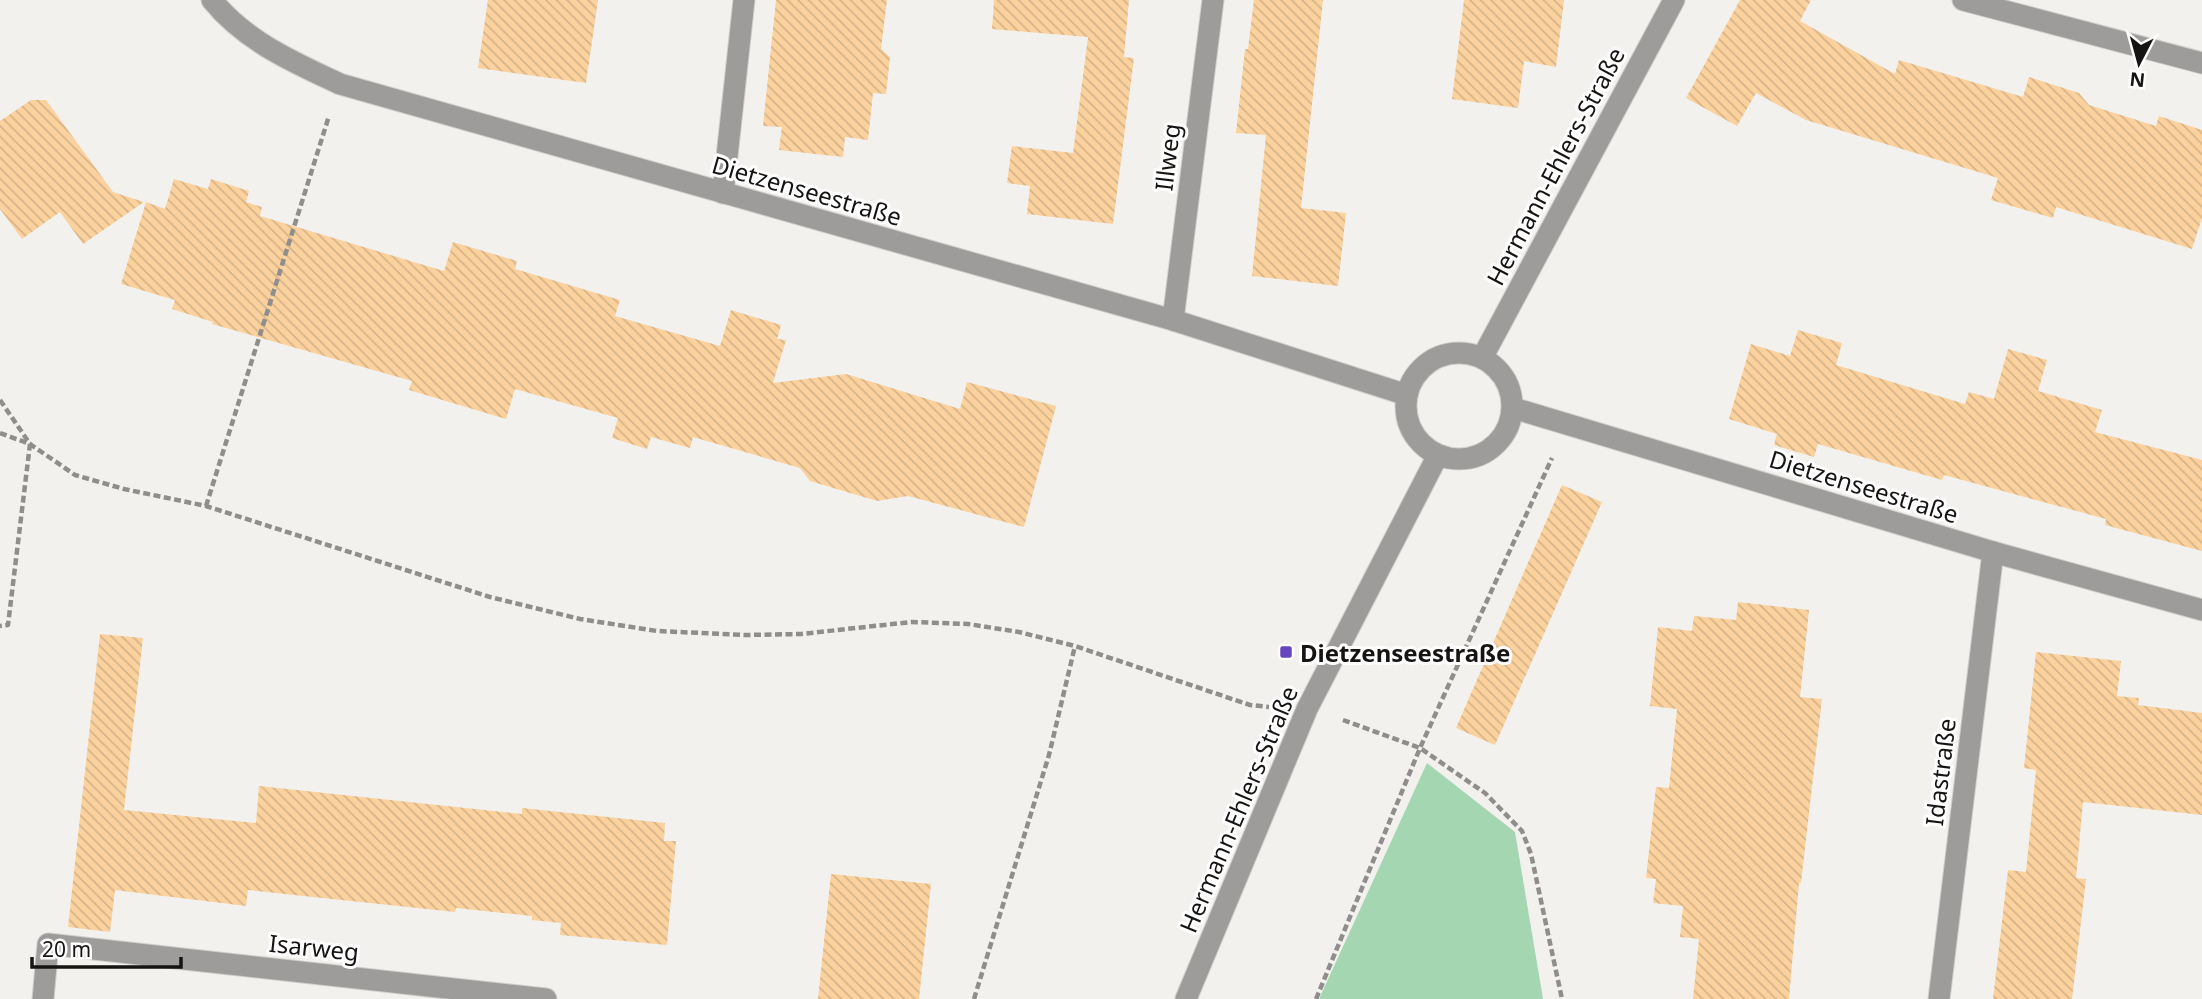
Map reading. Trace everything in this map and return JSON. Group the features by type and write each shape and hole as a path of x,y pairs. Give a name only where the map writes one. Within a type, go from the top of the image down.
{"street":[{"name":"Dietzenseestraße","path":"212,0 242,30 281,56 340,84 1173,320 1407,395"},
{"path":"723,193 744,0"},
{"name":"Illweg","path":"1173,320 1213,0"},
{"name":"Hermann-Ehlers-Straße","path":"1482,358 1674,0"},
{"path":"1962,0 2202,63"},
{"path":"1451,354 1482,358 1505,378 1513,408 1510,423 1503,436 1488,451 1467,459 1438,455 1420,442 1409,423 1407,395 1413,380 1423,367 1451,354"},
{"name":"Dietzenseestraße","path":"1513,408 1993,552 2202,610"},
{"name":"Hermann-Ehlers-Straße","path":"1186,999 1307,709 1438,455"},
{"name":"Idastraße","path":"1939,999 1993,552"},
{"name":"Isarweg","path":"43,999 48,944 546,999"}],"path":[{"path":"206,506 340,84"},
{"path":"0,400 30,444 8,625 0,626"},
{"path":"0,433 30,444 75,475 124,489 206,506 490,597 580,619 657,631 745,635 801,634 911,622 968,624 1019,632 1076,646 1250,705 1307,709 1420,748 1485,793 1522,831 1531,855 1562,999"},
{"path":"1316,999 1420,748 1555,452"},
{"path":"974,999 1049,755 1076,646"}],"green space":[{"path":"1427,763 1515,832 1543,999 1319,999"}],"building":[{"path":"488,0 598,0 586,83 478,68"},
{"path":"776,0 887,0 881,49 890,57 886,94 873,93 868,140 845,137 843,157 779,150 782,127 763,126"},
{"path":"994,0 1129,0 1124,57 1134,58 1113,224 1027,214 1030,186 1007,183 1012,146 1073,153 1088,37 992,29"},
{"path":"1254,0 1323,0 1301,208 1346,213 1338,286 1252,276 1266,135 1236,133 1245,49 1248,49"},
{"path":"1464,0 1564,0 1556,67 1524,61 1518,108 1452,99"},
{"path":"1740,0 1811,0 1800,21 1895,74 1899,60 2023,97 2029,77 2079,93 2089,105 2156,126 2159,116 2202,130 2202,218 2192,249 2056,207 2053,218 1991,200 1998,178 1806,120 1756,93 1737,126 1686,98"},
{"path":"31,100 46,100 113,192 144,202 83,244 60,212 22,239 0,209 0,121"},
{"path":"174,179 208,189 211,179 249,191 246,202 262,207 260,216 444,271 453,242 517,261 515,269 620,300 615,316 720,346 731,310 781,325 777,339 786,340 773,383 846,374 960,409 967,382 1056,406 1024,527 908,496 877,501 810,481 800,468 693,437 690,448 651,437 647,449 612,438 618,418 515,389 506,419 409,390 412,381 212,324 213,322 172,309 175,300 121,284 146,202 165,209"},
{"path":"1798,330 1842,343 1836,365 1965,404 1969,392 1994,399 2008,349 2047,360 2038,391 2102,410 2095,432 2202,460 2202,551 2105,525 2106,519 1944,475 1942,480 1818,444 1814,457 1774,445 1777,434 1729,419 1751,344 1790,356"},
{"path":"1562,485 1602,502 1495,745 1456,728"},
{"path":"1738,602 1809,610 1800,697 1822,699 1799,883 1789,999 1693,999 1699,939 1680,937 1683,906 1653,903 1656,879 1646,878 1656,787 1669,788 1677,709 1650,706 1658,627 1692,631 1694,616 1736,620"},
{"path":"100,634 143,638 124,810 256,823 259,786 522,814 522,808 665,823 664,841 676,841 667,945 560,935 561,923 532,920 532,916 456,908 455,912 248,890 246,906 115,890 110,932 68,927"},
{"path":"2036,652 2121,661 2117,696 2139,698 2138,705 2202,713 2202,815 2083,802 2076,878 2086,879 2072,999 1993,999 2008,870 2026,872 2036,770 2024,768"},
{"path":"831,874 931,884 919,999 818,999"}],"place":[{"name":"Dietzenseestraße","path":"1286,652"}]}
